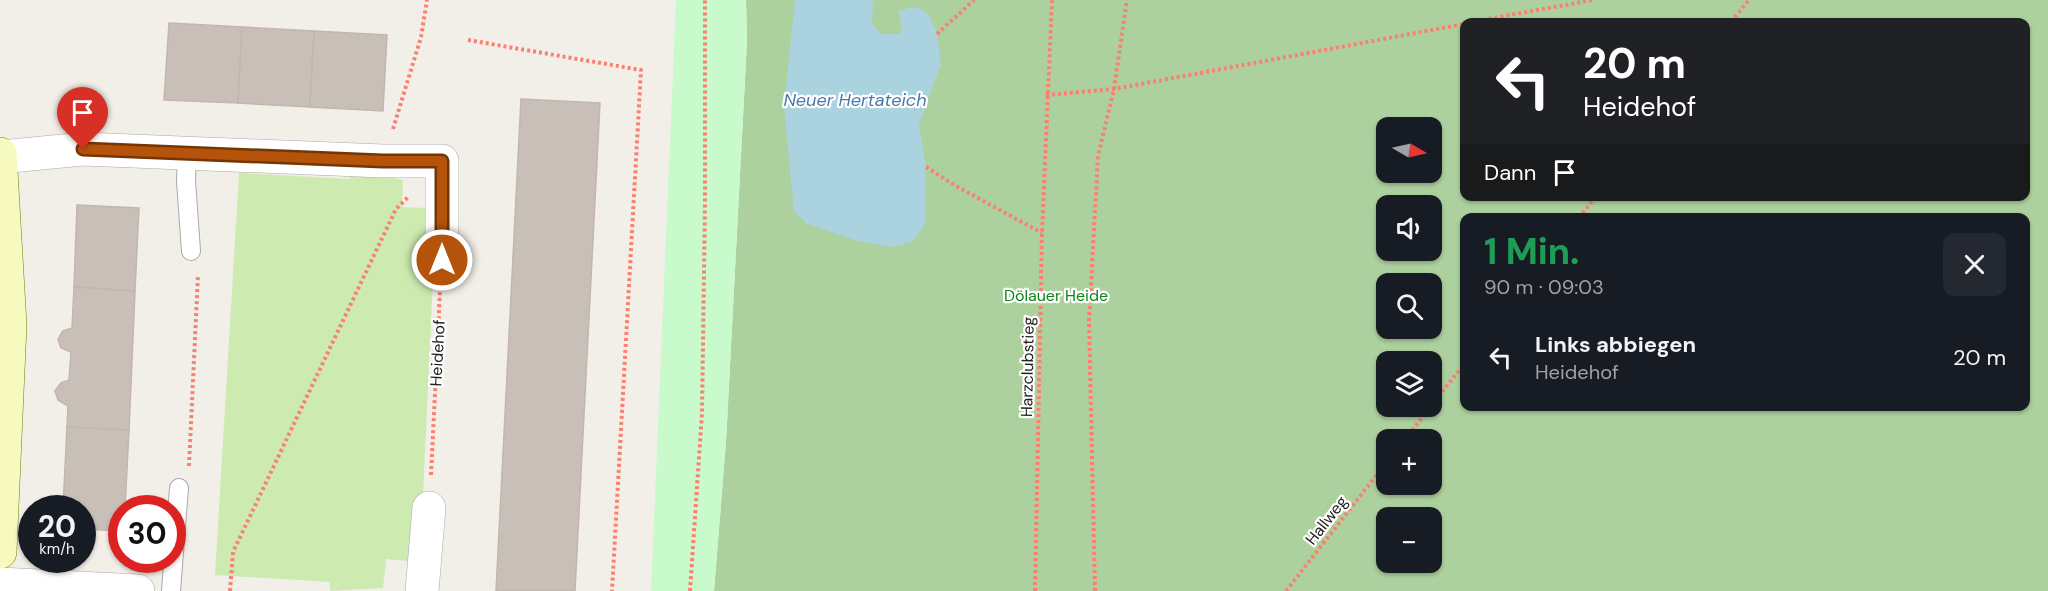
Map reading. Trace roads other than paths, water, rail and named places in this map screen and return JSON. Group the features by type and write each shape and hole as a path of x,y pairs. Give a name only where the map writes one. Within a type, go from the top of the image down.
{"street":[{"path":"0,552 10,325 0,156 83,149 383,161 442,161 442,260"},
{"path":"422,591 429,508"},
{"path":"0,584 138,591"}],"lane":[{"path":"187,153 186,181 191,251"},
{"path":"171,591 180,488"}],"water":[{"name":"Neuer Hertateich","path":"795,0 873,0 872,23 881,34 899,34 902,27 898,12 909,8 920,8 929,15 937,34 941,64 919,124 926,167 925,224 913,241 892,247 858,241 807,224 794,211 784,106"}],"park label":[{"name":"Dölauer Heide","path":"1056,295"}]}
